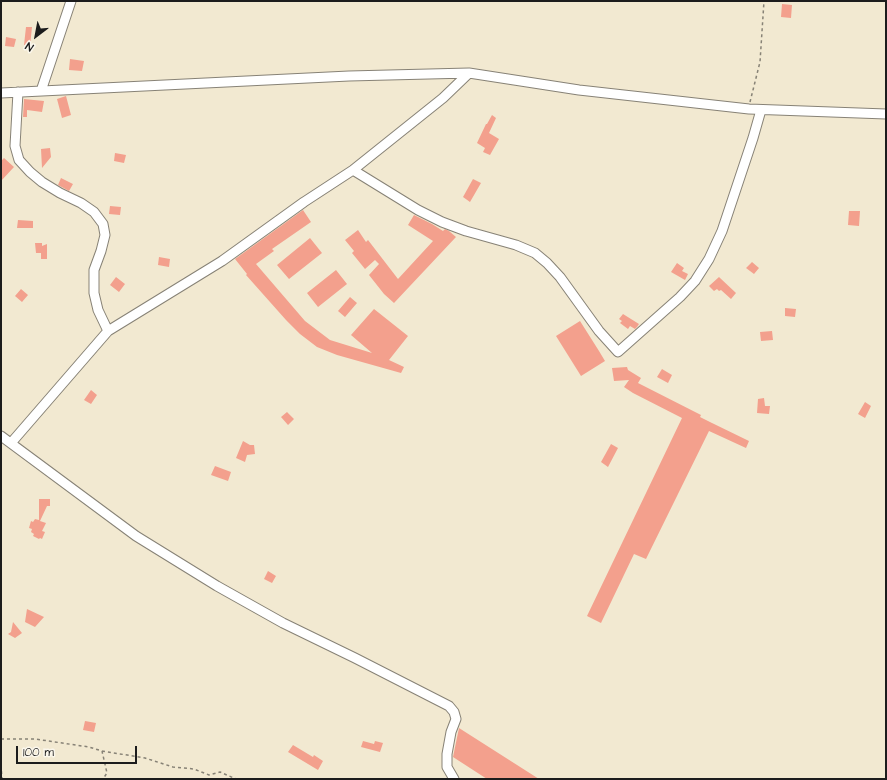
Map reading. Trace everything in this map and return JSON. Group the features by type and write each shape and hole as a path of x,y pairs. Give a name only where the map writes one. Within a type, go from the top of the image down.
{"street":[{"path":"41,91 71,1"},
{"path":"11,443 108,331 222,261 304,202 353,170 443,98 469,73"},
{"path":"1,92 349,76 469,73 579,90 748,109 886,114"},
{"path":"18,92 15,146 20,160 30,172 42,182 81,203 94,212 103,224 106,235 94,270 94,293 98,310 108,331"},
{"path":"353,170 418,210 442,222 466,232 516,245 535,253 560,277 599,331 618,352 680,297 695,281 709,259 722,231 761,110"},
{"path":"1,436 136,536 218,586 283,623 449,706 454,712 456,719 451,732 447,754 447,767 454,779"}],"path":[{"path":"748,109 760,62 764,1"},
{"path":"1,739 35,739 89,747 102,751 145,758 173,767 194,769 209,775 220,772 236,779"},
{"path":"102,751 107,773 102,779"},
{"path":"1,765 2,779"}],"building":[{"path":"782,4 792,5 791,18 781,17"},
{"path":"26,27 32,27 30,46 24,45"},
{"path":"6,37 16,39 14,47 5,46"},
{"path":"70,59 84,61 82,71 69,70"},
{"path":"66,96 71,115 62,118 57,99"},
{"path":"24,99 44,101 42,112 27,110 27,117 23,117"},
{"path":"492,115 496,118 489,133 499,139 490,155 483,152 485,148 477,143"},
{"path":"50,148 51,157 42,168 41,149"},
{"path":"115,153 126,155 124,163 114,161"},
{"path":"4,158 14,167 1,181 1,161"},
{"path":"61,178 73,184 69,191 58,185"},
{"path":"473,179 481,183 470,202 463,197"},
{"path":"110,206 121,207 120,215 109,214"},
{"path":"303,210 311,222 272,249 274,251 256,264 305,321 330,340 372,353 351,335 374,309 408,336 389,360 404,367 401,373 337,355 317,347 300,334 286,320 246,275 247,274 235,259"},
{"path":"849,211 860,211 859,226 848,225"},
{"path":"414,215 443,231 445,229 449,231 456,237 394,303 384,294 369,275 379,264 375,260 365,269 352,253 354,251 345,240 358,230 366,242 368,240 398,279 433,241 408,225"},
{"path":"18,220 33,221 33,228 17,228"},
{"path":"310,238 322,253 289,279 277,265"},
{"path":"35,243 42,243 42,246 47,244 47,259 41,259 41,253 36,253"},
{"path":"159,257 170,259 169,267 158,265"},
{"path":"752,262 759,268 754,274 746,268"},
{"path":"677,263 684,268 682,271 688,274 685,280 671,272"},
{"path":"336,270 347,284 318,307 307,293"},
{"path":"116,277 125,284 119,292 110,285"},
{"path":"719,277 736,293 731,299 721,290 719,291 717,289 714,291 709,286"},
{"path":"21,289 28,295 22,302 15,296"},
{"path":"350,297 357,303 345,317 338,311"},
{"path":"785,308 796,309 795,317 785,316"},
{"path":"623,314 639,324 635,329 630,326 628,329 620,323 622,321 619,319"},
{"path":"580,321 605,361 581,376 556,336"},
{"path":"772,331 773,340 761,341 760,332"},
{"path":"627,367 628,370 641,378 638,383 701,415 700,417 749,441 746,448 709,431 646,559 634,554 601,623 587,616 682,418 624,387 629,380 614,381 612,368"},
{"path":"662,369 672,375 668,383 657,377"},
{"path":"91,390 97,395 91,404 84,400"},
{"path":"764,398 765,406 770,406 769,414 757,413 758,399"},
{"path":"865,402 871,406 865,418 858,414"},
{"path":"287,412 294,419 288,425 281,417"},
{"path":"243,441 250,445 254,445 255,454 247,455 245,462 236,458"},
{"path":"611,444 618,448 608,467 601,462"},
{"path":"215,466 231,472 228,481 211,475"},
{"path":"39,499 50,499 50,506 47,506 40,521 46,523 42,531 45,532 42,539 33,536 34,534 31,532 32,529 29,528 31,521 33,522 35,519 39,520"},
{"path":"268,571 276,576 272,583 264,579"},
{"path":"27,609 44,617 35,627 25,622"},
{"path":"13,622 22,633 15,638 8,634 11,632"},
{"path":"85,721 96,723 94,732 83,730"},
{"path":"459,728 539,779 487,779 453,757"},
{"path":"363,741 374,744 375,741 383,743 380,752 361,747"},
{"path":"293,745 323,761 318,770 288,752"}]}
